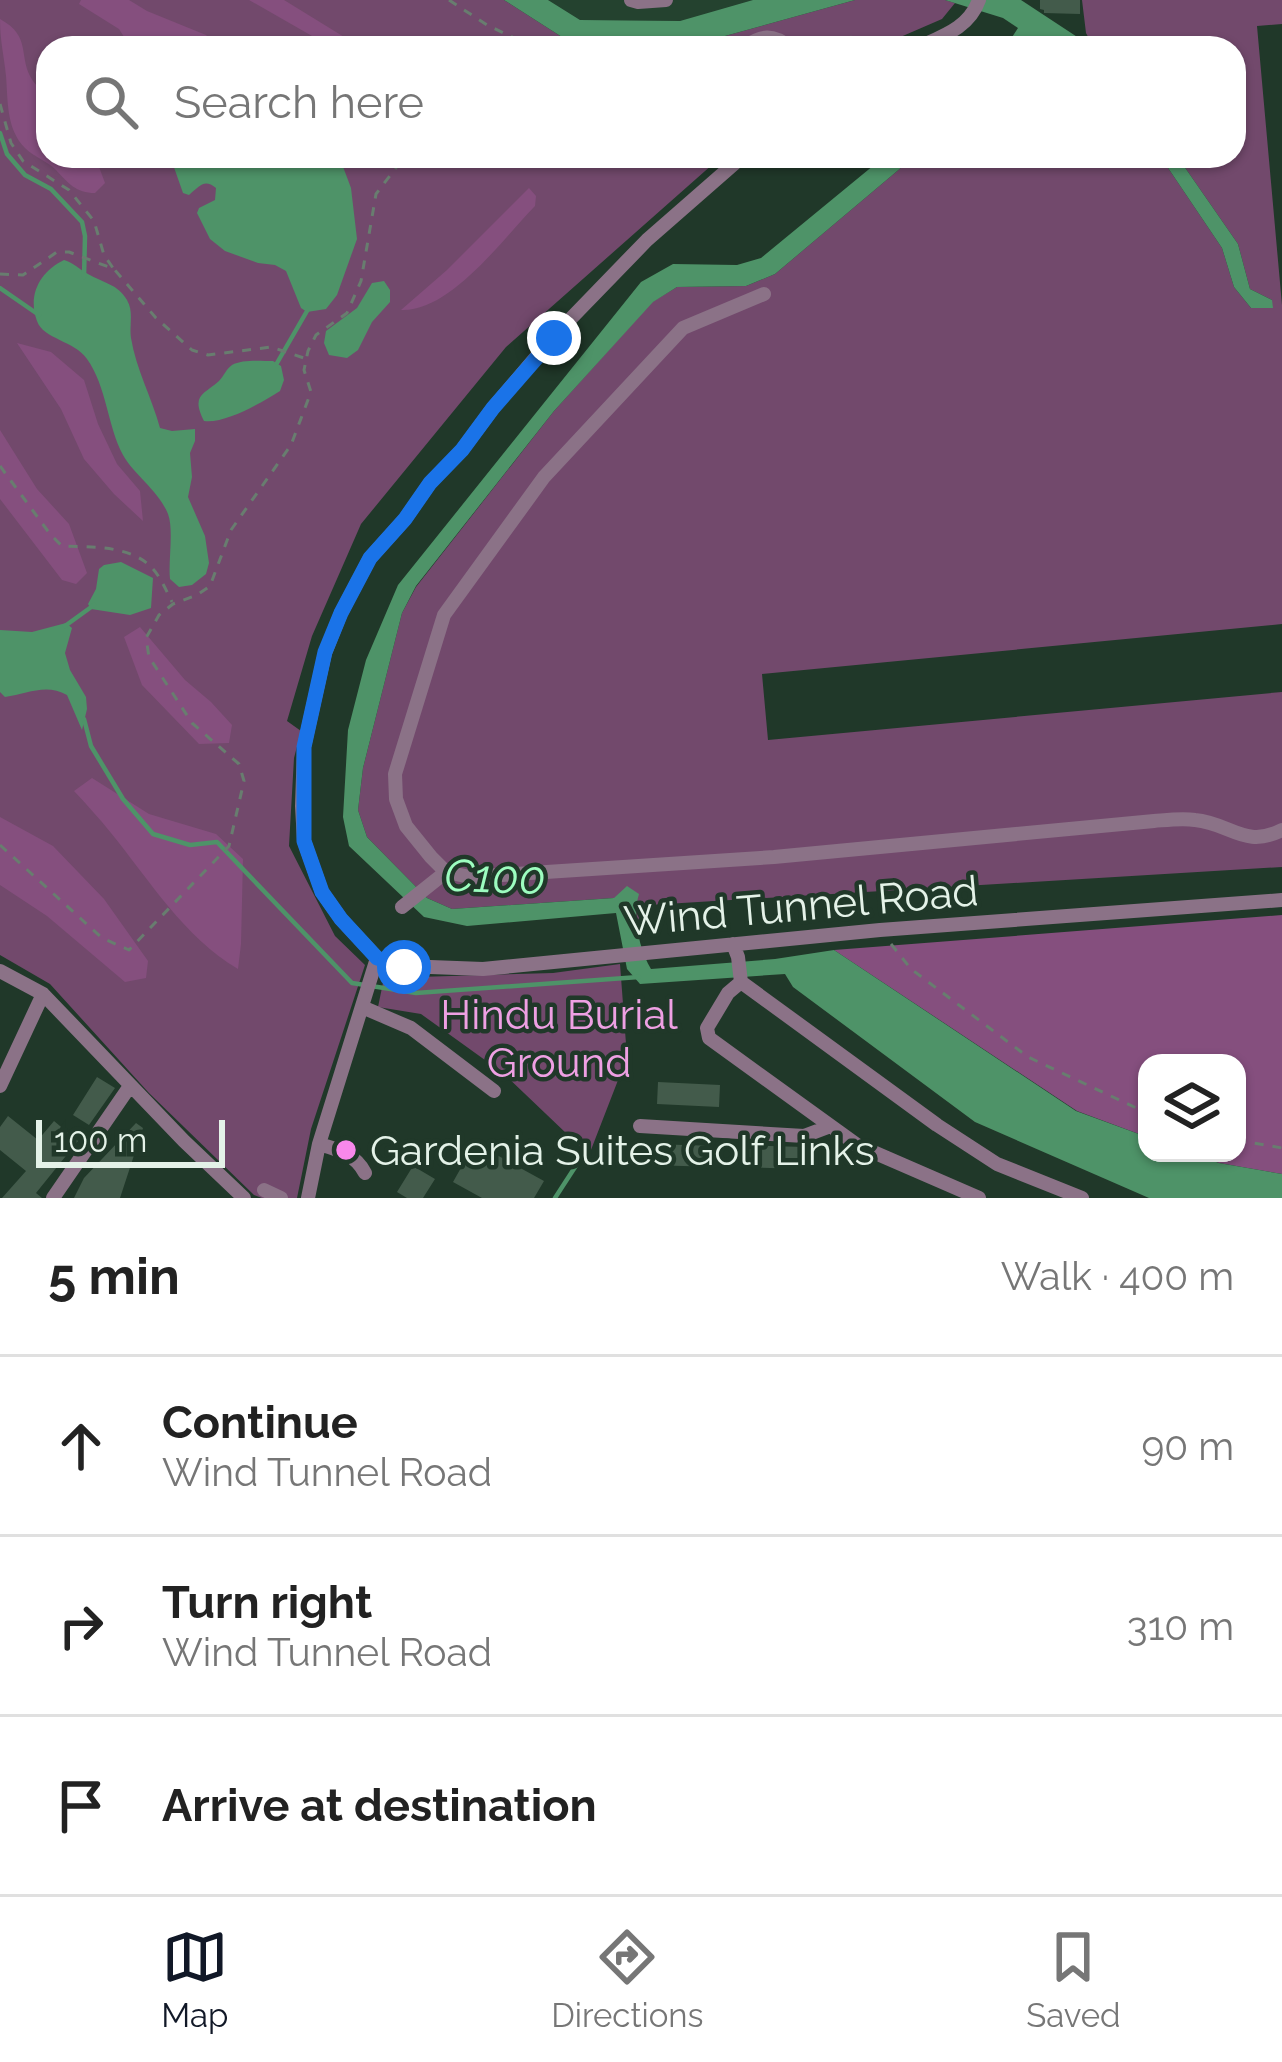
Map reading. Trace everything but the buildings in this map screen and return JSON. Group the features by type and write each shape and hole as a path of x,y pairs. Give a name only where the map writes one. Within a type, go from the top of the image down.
{"street":[{"path":"631,0 666,0"},
{"path":"942,36 961,27 977,7"},
{"path":"308,1198 319,1144 377,958 322,892 304,841 304,747 325,652 370,558 430,483 554,338 647,239 729,168"},
{"path":"764,295 683,328 544,477 444,615 395,774 396,799 406,826 446,872 470,878 774,857 1154,821 1198,820 1251,838 1266,838 1282,830"},
{"path":"402,908 446,872"},
{"name":"Wind Tunnel Road","path":"377,958 404,967 483,969 650,952 736,951 880,930 1282,900"},
{"path":"736,951 741,980 937,1125 998,1164 1082,1198"},
{"path":"0,971 43,994 244,1198"},
{"path":"741,980 706,1028 710,1038 828,1127 886,1160 979,1198"},
{"path":"367,993 494,1091"},
{"path":"0,1086 43,994"},
{"path":"53,1198 130,1086"},
{"path":"640,1126 804,1136 828,1127"},
{"path":"319,1144 358,1160 365,1174"},
{"path":"264,1190 281,1198"}],"path":[{"path":"449,0 510,36"},
{"path":"0,104 11,143 22,161 69,190 94,221 104,255 114,269 156,318 192,350 208,355 271,347 306,358"},
{"path":"0,845 101,938 129,950 229,846 243,770 192,723 154,666 146,638 159,615 209,586 231,530 291,445 311,392 304,370 306,358 316,335 347,313 361,281 376,194 396,168"},
{"path":"0,274 23,275 57,252 114,269"},
{"path":"0,466 62,546 110,548 139,558 154,569 173,604"},
{"path":"880,930 910,969 1028,1057 1138,1109"},
{"path":"1246,1142 1282,1148"}],"shaded area":[{"path":"81,0 129,0 207,36 123,36 79,4"},
{"path":"249,0 284,0 342,36 312,36"},
{"path":"504,0 548,0 580,20 680,21 753,0 855,0 725,36 560,36"},
{"path":"548,0 753,0 680,21 580,20"},
{"path":"945,0 1021,0 1076,36 1013,36 1018,28 1003,18"},
{"path":"0,19 21,40 28,72 36,84 36,156 19,140 9,114"},
{"path":"53,168 99,168 105,183 95,193 73,186"},
{"path":"174,168 344,168 351,188 357,239 337,295 326,309 307,312 286,271 225,251 210,239 197,213 215,200 216,188 205,184 189,195 183,193"},
{"path":"870,168 901,168 775,274 746,286 677,287 653,302 554,411 416,586 402,613 363,768 358,810 367,837 427,898 452,909 614,898 627,886 639,894 638,932 651,969 834,950 1076,1111 1138,1134 1138,1162 1216,1162 1282,1174 1282,1198 1149,1198 975,1122 793,987 785,974 640,984 627,969 616,913 467,926 424,917 349,846 343,817 348,730 366,660 398,585 641,282 673,264 737,265 761,258"},
{"path":"1168,168 1185,168 1238,244 1250,289 1272,300 1273,308 1251,308 1234,287 1222,248"},
{"path":"529,188 536,196 535,206 474,272 438,299 401,310 447,270"},
{"path":"64,260 115,287 127,300 133,350 160,428 195,429 188,497 205,536 209,563 206,574 192,585 179,587 170,579 168,514 123,455 94,370 82,353 46,332 37,321 38,284"},
{"path":"384,281 390,302 372,322 358,350 347,358 329,355 326,331 357,308 372,283"},
{"path":"17,343 51,352 84,380 117,464 140,491 143,521 84,459 61,409"},
{"path":"246,361 273,361 281,366 280,391 232,416 204,421 201,397 230,367"},
{"path":"0,430 37,489 69,524 87,573 76,584 62,580 0,499"},
{"path":"121,562 153,578 151,608 130,615 91,609 88,604 99,569"},
{"path":"66,623 72,628 65,653 86,697 82,730 67,695 44,690 5,697 0,692 0,630 32,632"},
{"path":"140,627 232,725 229,743 199,744 142,685 124,637"},
{"path":"92,778 149,814 216,834 243,859 238,969 184,925 74,791"},
{"path":"0,817 53,846 104,899 148,961 146,978 125,982 47,916 0,885"},
{"path":"1282,915 1282,1174 1216,1162 1246,1162 1246,1054 1138,1054 1138,1134 1077,1111 834,950"}],"green space":[{"path":"0,0 504,0 560,36 36,36 36,168 708,168 506,347 361,524 312,636 287,721 301,731 294,758 289,846 335,936 365,965 311,1129 297,1198 254,1195 149,1093 50,984 0,955"},
{"path":"855,0 955,3 942,19 903,36 725,36"},
{"path":"1082,0 1282,0 1282,24 1257,26 1282,305 1282,624 762,674 768,740 1282,692 1282,867 649,905 638,922 635,906 614,898 452,909 427,898 367,837 358,810 363,768 402,613 416,587 554,411 652,302 677,287 746,286 775,274 901,168 1168,168 1222,248 1234,287 1251,308 1272,300 1250,289 1238,244 1185,168 1246,168 1246,36 1086,33"},
{"name":"Hindu Burial Ground","path":"620,964 627,1057 589,1155 503,1073 421,1014 378,1007 384,978 553,973"}],"waterway":[{"path":"0,133 7,154 25,175 51,189 82,222 84,277"},
{"path":"0,288 39,315"},
{"path":"277,363 307,311"},
{"path":"65,626 94,605"},
{"path":"84,719 91,746 123,799 153,834 190,845 217,842 352,983 416,993 639,977"},
{"path":"555,1198 579,1161"}],"place":[{"name":"Gardenia Suites Golf Links","path":"346,1150"}],"route":[{"path":"404,967 377,958 341,919 322,892 304,841 304,747 325,652 370,558 554,338"}],"water label":[{"name":"C100","path":"495,877"}]}
